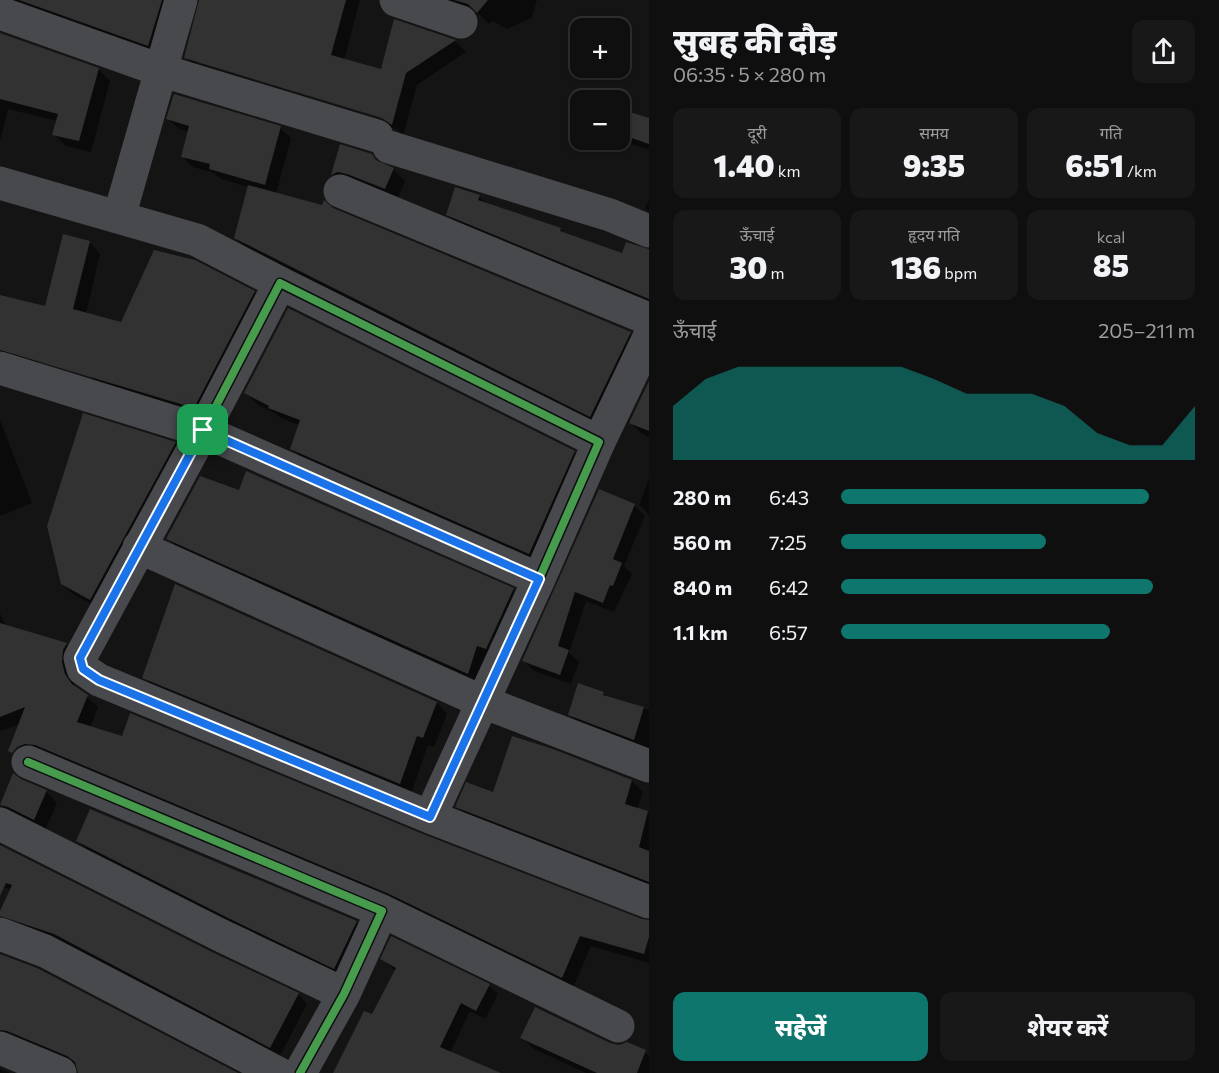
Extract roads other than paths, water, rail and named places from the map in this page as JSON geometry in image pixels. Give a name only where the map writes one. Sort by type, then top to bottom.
[{"type":"street","points":[[119,217],[181,0]]},
{"type":"street","points":[[396,0],[461,22]]},
{"type":"street","points":[[0,13],[160,70],[610,215],[649,231]]},
{"type":"street","points":[[0,183],[196,240],[599,442]]},
{"type":"street","points":[[340,191],[649,319]]},
{"type":"street","points":[[280,283],[80,658],[83,669],[110,684],[430,817],[649,902]]},
{"type":"street","points":[[430,817],[599,442],[649,338]]},
{"type":"street","points":[[0,368],[203,430],[539,579]]},
{"type":"street","points":[[139,547],[483,702],[649,766]]},
{"type":"street","points":[[28,762],[382,910],[618,1026]]},
{"type":"street","points":[[0,824],[220,935],[344,994]]},
{"type":"street","points":[[300,1073],[344,994],[382,910]]},
{"type":"street","points":[[0,934],[45,951],[278,1073]]},
{"type":"street","points":[[0,1048],[60,1073]]}]
